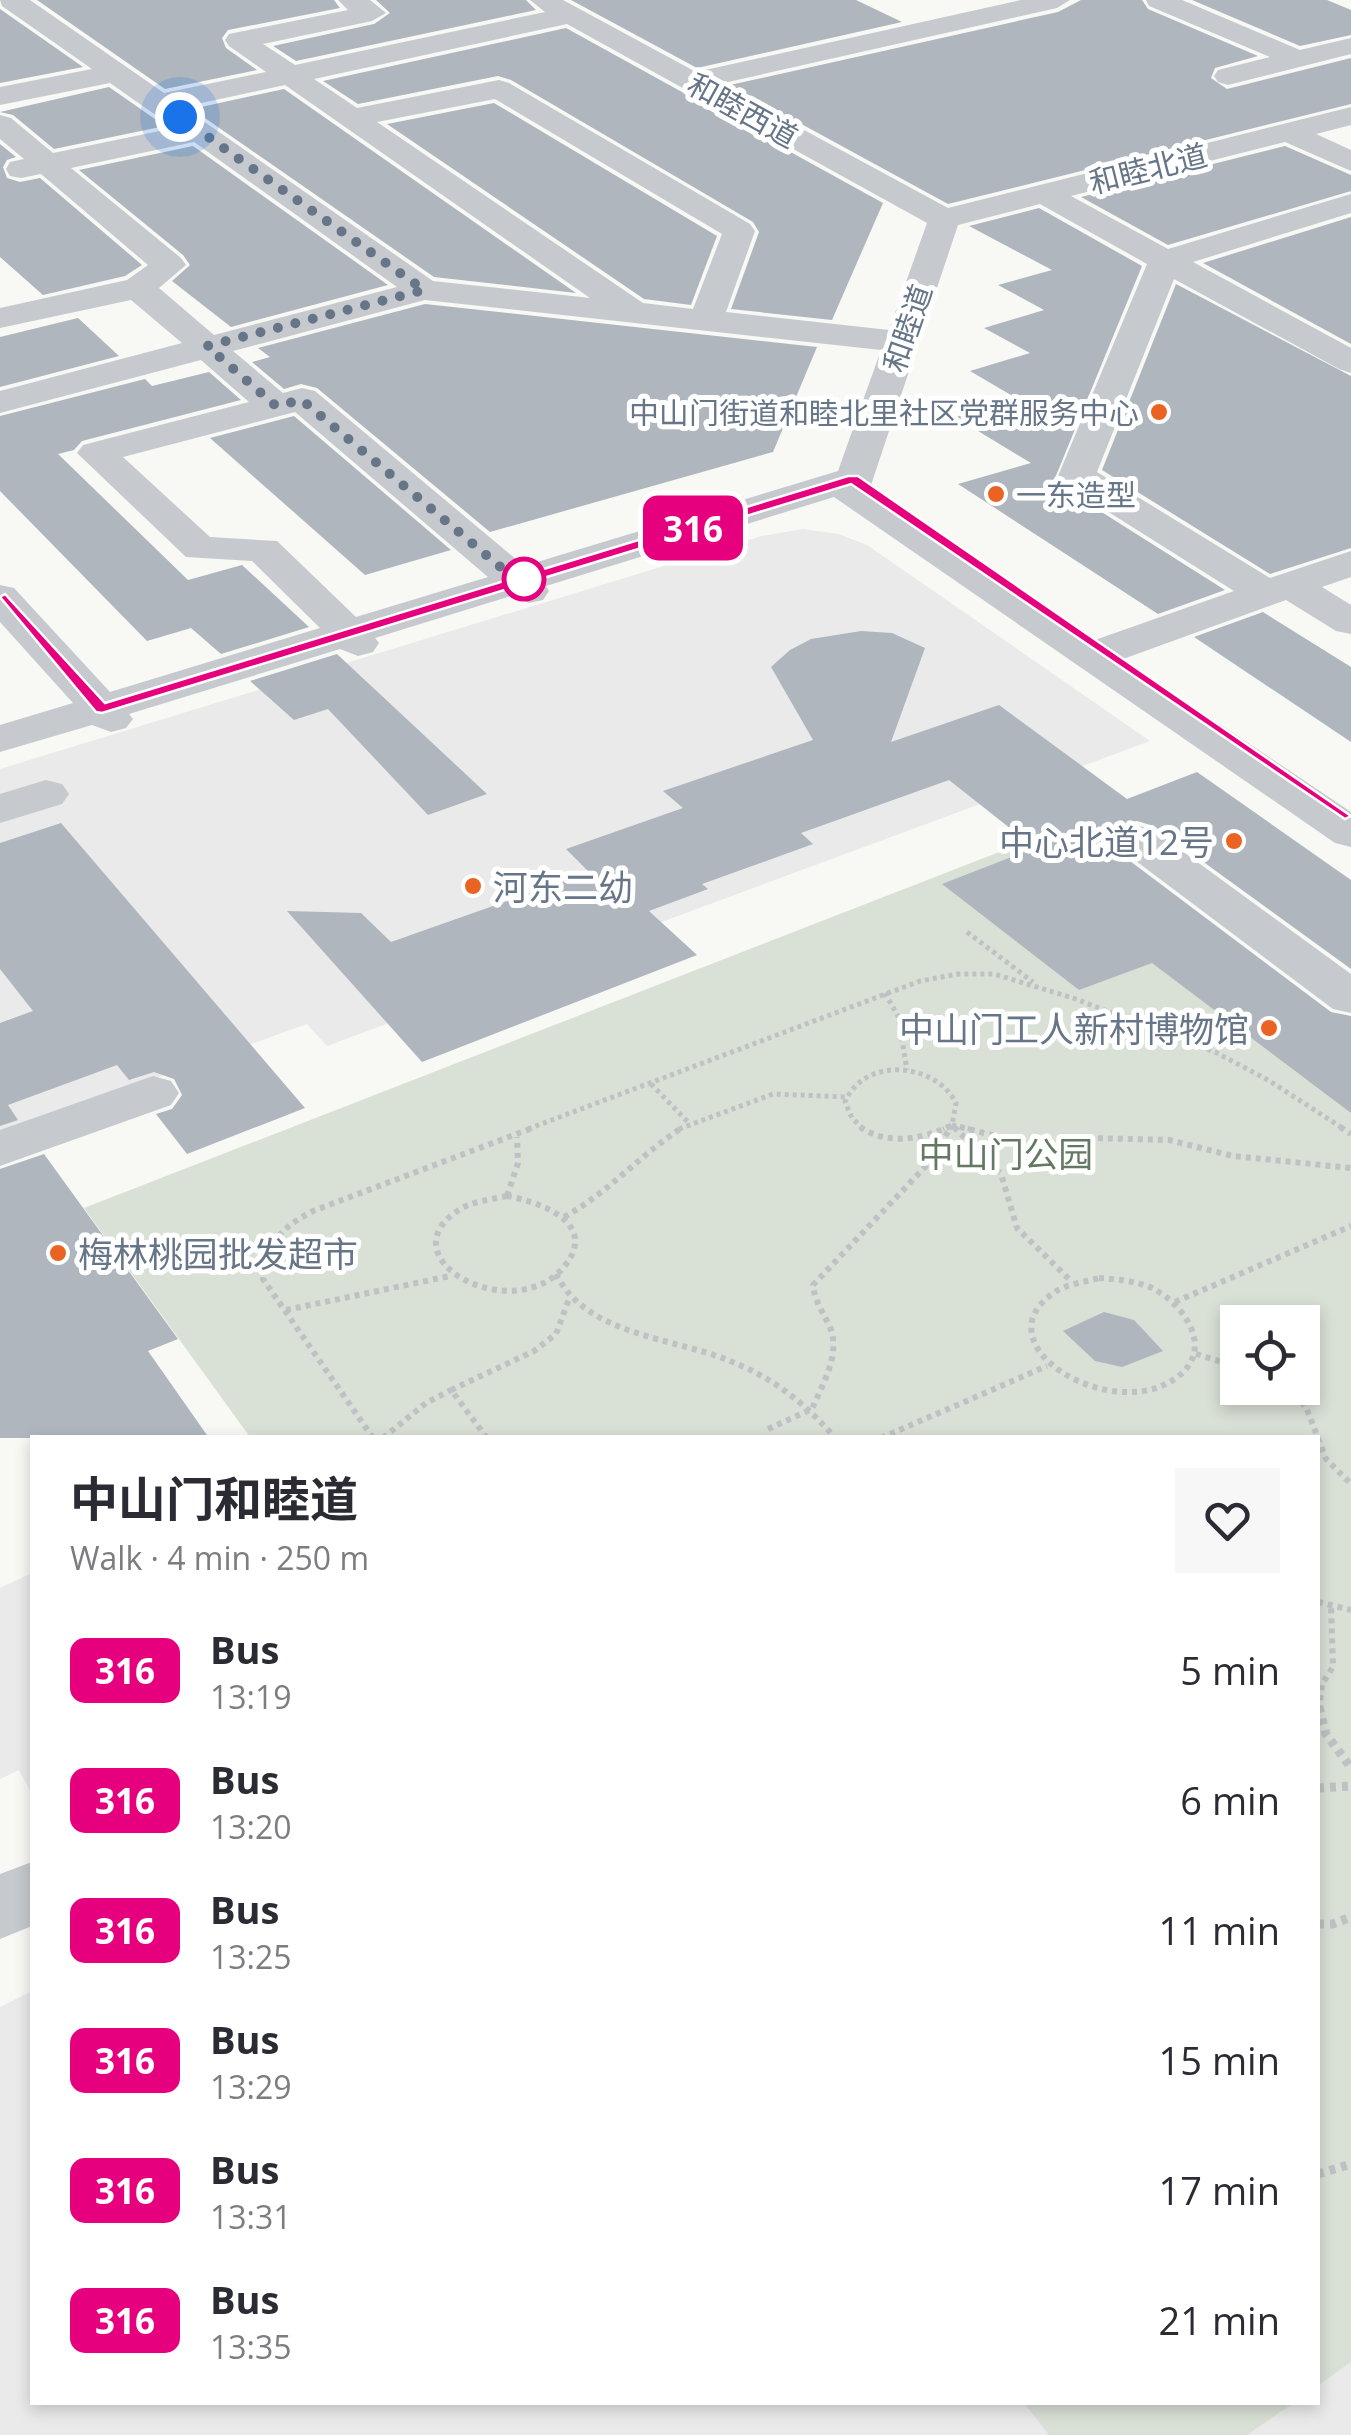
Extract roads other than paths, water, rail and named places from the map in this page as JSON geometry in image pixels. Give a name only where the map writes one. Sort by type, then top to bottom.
[{"type":"street","points":[[12,0],[424,290]]},
{"type":"street","points":[[351,0],[372,13],[239,40],[632,311]]},
{"type":"street","name":"和睦西道","points":[[543,0],[944,220]]},
{"type":"street","points":[[691,82],[1057,0]]},
{"type":"street","points":[[1159,0],[1324,52]]},
{"type":"street","points":[[1196,0],[1324,52]]},
{"type":"street","points":[[160,103],[570,15]]},
{"type":"street","points":[[1228,76],[1324,52]]},
{"type":"street","points":[[0,96],[115,73]]},
{"type":"street","points":[[353,118],[498,89],[739,231],[706,319]]},
{"type":"street","name":"和睦北道","points":[[944,220],[1351,116]]},
{"type":"street","points":[[0,124],[169,265],[138,288],[0,318]]},
{"type":"street","points":[[0,174],[199,132]]},
{"type":"street","points":[[1288,132],[1351,162]]},
{"type":"street","points":[[1044,194],[1351,362]]},
{"type":"street","points":[[1164,260],[1351,203]]},
{"type":"street","name":"和睦道","points":[[852,486],[944,220]]},
{"type":"street","points":[[1164,260],[1077,476],[1275,588],[1351,622]]},
{"type":"street","points":[[138,288],[276,406]]},
{"type":"street","points":[[0,402],[424,290],[904,342]]},
{"type":"street","points":[[352,638],[263,549],[200,549],[96,453],[302,400],[523,586]]},
{"type":"street","points":[[0,753],[96,717],[852,486],[1351,816]]},
{"type":"street","points":[[1100,652],[1351,563]]},
{"type":"street","points":[[0,597],[96,717]]},
{"type":"street","points":[[0,623],[96,717]]},
{"type":"street","points":[[1100,652],[1351,833]]},
{"type":"street","points":[[0,738],[96,717]]},
{"type":"street","points":[[0,809],[46,794]]},
{"type":"street","points":[[1136,839],[1351,998]]},
{"type":"street","points":[[0,1148],[153,1094]]},
{"type":"street","points":[[0,1908],[30,1893]]},
{"type":"place","name":"中山门街道和睦北里社区党群服务中心","points":[[1159,412]]},
{"type":"place","name":"一东造型","points":[[996,494]]},
{"type":"place","name":"中心北道12号","points":[[1234,841]]},
{"type":"place","name":"河东二幼","points":[[473,886]]},
{"type":"place","name":"中山门工人新村博物馆","points":[[1269,1028]]},
{"type":"place","name":"梅林桃园批发超市","points":[[58,1253]]},
{"type":"park label","name":"中山门公园","points":[[1006,1153]]}]
